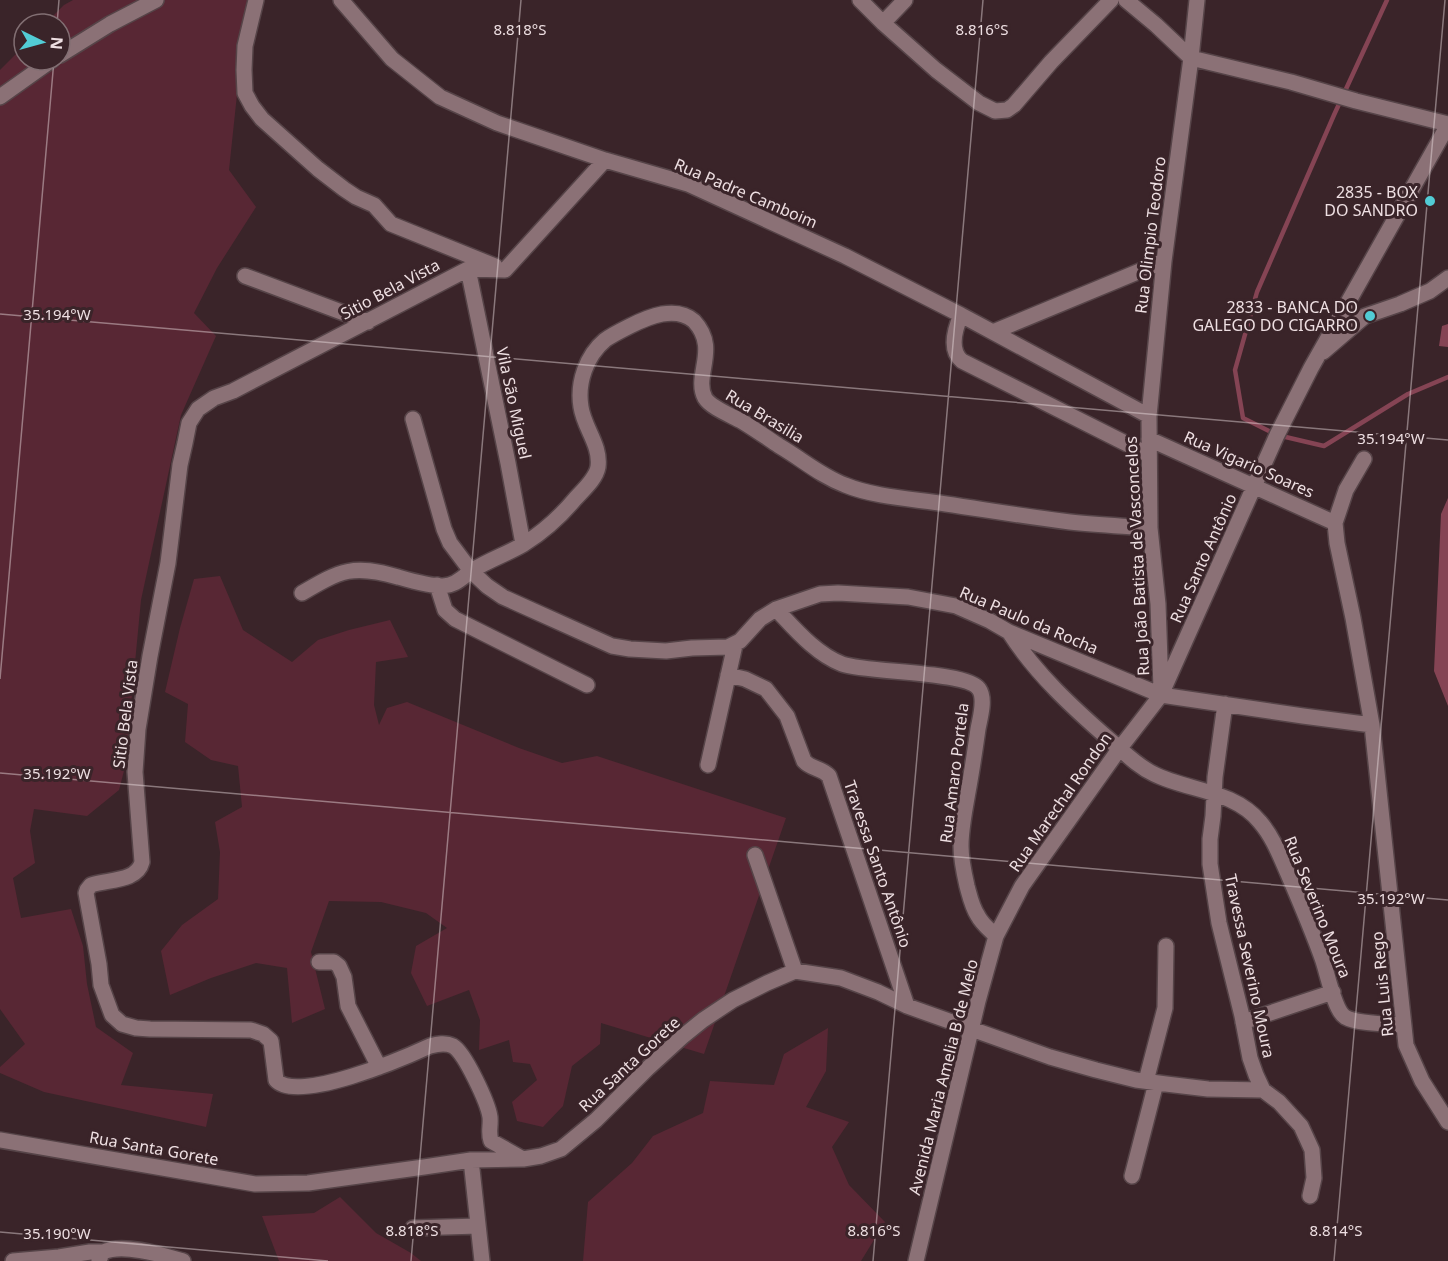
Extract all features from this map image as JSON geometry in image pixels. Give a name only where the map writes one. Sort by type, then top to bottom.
[{"type":"street","points":[[72,48],[156,0]]},
{"type":"street","points":[[256,0],[245,46],[245,93],[252,106],[262,119],[318,169],[356,197],[374,205],[391,224],[505,270],[605,160]]},
{"type":"street","name":"Rua Padre Camboim","points":[[341,0],[392,59],[440,97],[497,123],[605,160],[688,184],[845,256],[961,315],[1149,416]]},
{"type":"street","points":[[860,0],[936,70],[994,111],[1007,110],[1014,105],[1051,62],[1111,0]]},
{"type":"street","points":[[884,23],[905,0]]},
{"type":"street","points":[[1126,0],[1191,58],[1291,82],[1448,125]]},
{"type":"street","name":"Rua Olimpio Teodoro","points":[[1149,416],[1164,261],[1197,0]]},
{"type":"street","points":[[0,97],[35,72]]},
{"type":"street","name":"Rua Santo Antônio","points":[[1161,695],[1277,435],[1314,363],[1448,125]]},
{"type":"street","points":[[993,332],[1164,261]]},
{"type":"street","name":"Sitio Bela Vista","points":[[505,270],[468,269],[233,391],[214,398],[198,409],[192,417],[180,465],[168,563],[138,729],[135,772],[142,862],[140,869],[133,875],[91,885],[86,893],[101,986],[112,1015],[122,1024],[150,1029],[251,1030],[263,1034],[271,1041],[276,1080],[279,1084],[287,1086],[344,1079],[438,1044],[450,1044],[467,1062],[487,1106],[490,1116],[491,1141],[523,1159]]},
{"type":"street","name":"Vila São Miguel","points":[[468,269],[523,544]]},
{"type":"street","points":[[245,276],[368,322]]},
{"type":"street","points":[[1314,363],[1365,316],[1430,291],[1448,278]]},
{"type":"street","name":"Rua Brasilia","points":[[523,544],[555,521],[597,472],[599,463],[596,446],[581,407],[580,390],[582,376],[592,355],[605,341],[639,321],[663,314],[681,313],[692,320],[701,331],[706,344],[704,394],[710,404],[744,423],[827,478],[848,487],[872,493],[916,500],[1072,522],[1150,528]]},
{"type":"street","name":"Rua Vigario Soares","points":[[961,315],[954,337],[954,348],[957,357],[962,361],[1149,447],[1254,486],[1335,523]]},
{"type":"street","name":"Rua João Batista de Vasconcelos","points":[[1149,416],[1150,528],[1158,604],[1161,695]]},
{"type":"street","points":[[413,419],[450,543],[471,571],[487,586],[503,597],[612,645],[644,651],[735,645],[708,765]]},
{"type":"street","points":[[1335,523],[1346,490],[1364,459]]},
{"type":"street","name":"Rua Luis Rego","points":[[1335,523],[1336,543],[1353,618],[1372,725],[1406,1045],[1422,1081],[1448,1122]]},
{"type":"street","points":[[302,593],[334,575],[349,571],[368,570],[437,585],[451,585],[457,583],[471,571],[523,544]]},
{"type":"street","points":[[437,585],[445,610],[454,619],[587,685]]},
{"type":"street","name":"Rua Paulo da Rocha","points":[[735,645],[760,618],[776,609],[820,594],[908,597],[956,606],[1009,632],[1161,695],[1372,725]]},
{"type":"street","name":"Rua Amaro Portela","points":[[776,609],[796,630],[834,661],[861,669],[918,673],[957,680],[970,683],[980,690],[982,701],[980,719],[964,813],[961,846],[963,866],[974,910],[996,936]]},
{"type":"street","name":"Rua Severino Moura","points":[[1009,632],[1022,652],[1054,688],[1137,764],[1156,775],[1235,802],[1258,819],[1267,830],[1300,901],[1338,1007],[1345,1017],[1372,1023],[1404,1025]]},
{"type":"street","name":"Travessa Santo Antônio","points":[[728,675],[766,688],[787,716],[804,761],[829,776],[907,1006]]},
{"type":"street","name":"Rua Marechal Rondon","points":[[996,936],[1022,886],[1120,748],[1161,695]]},
{"type":"street","name":"Travessa Severino Moura","points":[[1225,704],[1216,762],[1209,839],[1210,864],[1219,922],[1256,1076],[1263,1090],[1279,1102],[1301,1126],[1312,1150],[1314,1178],[1310,1196]]},
{"type":"street","points":[[755,855],[795,971],[841,978],[907,1006],[1050,1057],[1096,1070],[1151,1082],[1208,1089],[1263,1090]]},
{"type":"street","name":"Avenida Maria Amelia B de Melo","points":[[916,1261],[996,936]]},
{"type":"street","points":[[1132,1176],[1165,1008],[1166,946]]},
{"type":"street","points":[[319,962],[334,962],[341,969],[348,1006],[379,1067]]},
{"type":"street","name":"Rua Santa Gorete","points":[[0,1140],[255,1184],[308,1183],[471,1160],[523,1159],[541,1156],[561,1149],[596,1120],[682,1036],[703,1020],[733,1000],[795,971]]},
{"type":"street","points":[[1243,1022],[1333,992]]},
{"type":"street","points":[[471,1160],[482,1261]]},
{"type":"street","points":[[413,1228],[478,1226]]},
{"type":"street","points":[[12,1261],[90,1252],[101,1256],[114,1249],[127,1249],[183,1261]]},
{"type":"shaded area","points":[[73,0],[247,0],[229,170],[256,207],[217,268],[194,313],[216,336],[181,415],[141,600],[125,767],[119,790],[87,816],[34,809],[30,831],[35,863],[13,878],[21,918],[71,909],[83,946],[87,984],[96,1027],[133,1053],[121,1085],[213,1094],[206,1127],[44,1092],[0,1073],[0,1067],[25,1044],[0,1009],[0,70],[12,58],[12,72],[72,72],[72,12],[57,12]]},
{"type":"shaded area","points":[[1448,324],[1448,347],[1439,346],[1442,326]]},
{"type":"shaded area","points":[[1448,498],[1448,706],[1434,671],[1441,514]]},
{"type":"shaded area","points":[[220,576],[243,630],[292,662],[318,640],[390,620],[408,657],[376,662],[374,705],[379,725],[387,708],[407,702],[562,763],[597,756],[786,818],[704,1054],[601,1023],[600,1044],[572,1066],[563,1106],[543,1127],[517,1121],[512,1102],[537,1080],[530,1064],[513,1062],[509,1040],[479,1050],[480,1020],[469,990],[427,1006],[411,973],[416,946],[447,928],[426,913],[381,902],[329,901],[311,952],[325,1009],[292,1023],[287,968],[256,963],[170,995],[161,951],[182,925],[218,899],[220,852],[215,822],[242,807],[238,766],[211,760],[185,742],[188,704],[165,692],[194,579]]},
{"type":"shaded area","points":[[828,1028],[826,1071],[806,1107],[849,1122],[832,1147],[849,1185],[885,1222],[861,1261],[583,1261],[588,1202],[632,1163],[653,1136],[703,1113],[710,1081],[774,1085],[784,1054]]},
{"type":"shaded area","points":[[340,1197],[376,1233],[421,1261],[279,1261],[262,1216],[314,1213]]},
{"type":"waterway","points":[[1387,0],[1257,292],[1235,370],[1243,418],[1277,435],[1324,446],[1408,394],[1448,377]]},
{"type":"place","name":"2835 - BOX DO SANDRO","points":[[1430,201]]},
{"type":"place","name":"2833 - BANCA DO GALEGO DO CIGARRO","points":[[1370,316]]}]
